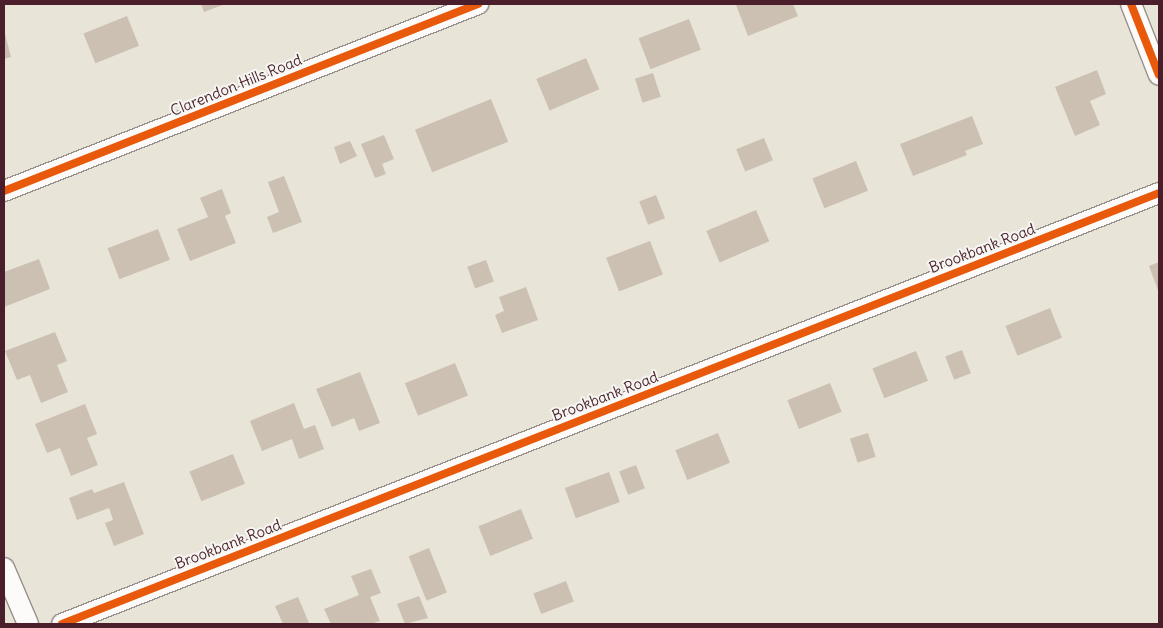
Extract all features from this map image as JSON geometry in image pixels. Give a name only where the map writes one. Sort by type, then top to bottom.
[{"type":"street","name":"Clarendon Hills Road","points":[[4,191],[478,4]]},
{"type":"street","points":[[1131,4],[1159,75]]},
{"type":"street","name":"Brookbank Road","points":[[62,624],[1159,193]]},
{"type":"street","points":[[4,568],[28,624]]},
{"type":"building","points":[[201,4],[225,4],[204,12]]},
{"type":"building","points":[[793,4],[798,16],[748,36],[736,5]]},
{"type":"building","points":[[127,16],[139,46],[95,63],[83,34]]},
{"type":"building","points":[[689,19],[701,50],[650,69],[639,38]]},
{"type":"building","points":[[4,30],[11,57],[4,59]]},
{"type":"building","points":[[586,58],[599,89],[550,110],[536,79]]},
{"type":"building","points":[[1097,70],[1106,94],[1090,101],[1100,125],[1075,136],[1055,87]]},
{"type":"building","points":[[653,73],[661,97],[643,103],[635,79]]},
{"type":"building","points":[[491,99],[508,142],[432,172],[415,130]]},
{"type":"building","points":[[972,116],[983,144],[965,151],[967,155],[913,176],[900,144]]},
{"type":"building","points":[[384,135],[394,159],[382,164],[386,174],[375,178],[361,144]]},
{"type":"building","points":[[764,138],[773,160],[745,171],[736,149]]},
{"type":"building","points":[[350,141],[357,156],[340,164],[334,147]]},
{"type":"building","points":[[856,161],[868,191],[824,208],[812,179]]},
{"type":"building","points":[[284,176],[302,222],[273,233],[267,217],[279,212],[268,182]]},
{"type":"building","points":[[222,189],[231,213],[225,216],[236,243],[190,261],[177,229],[208,217],[200,198]]},
{"type":"building","points":[[656,195],[665,218],[648,225],[639,201]]},
{"type":"building","points":[[756,210],[769,241],[720,262],[706,231]]},
{"type":"building","points":[[158,229],[170,260],[119,279],[108,248]]},
{"type":"building","points":[[650,241],[663,275],[619,291],[606,258]]},
{"type":"building","points":[[39,259],[50,289],[4,307],[4,272]]},
{"type":"building","points":[[486,260],[494,282],[475,288],[467,267]]},
{"type":"building","points":[[1159,262],[1159,293],[1149,266]]},
{"type":"building","points":[[526,287],[538,320],[502,333],[495,315],[504,311],[499,297]]},
{"type":"building","points":[[1050,308],[1062,338],[1017,356],[1005,326]]},
{"type":"building","points":[[55,332],[67,361],[57,365],[68,392],[41,403],[30,375],[17,380],[5,351]]},
{"type":"building","points":[[962,350],[971,373],[954,380],[945,356]]},
{"type":"building","points":[[916,351],[928,381],[884,398],[872,369]]},
{"type":"building","points":[[455,363],[468,395],[418,416],[405,383]]},
{"type":"building","points":[[360,372],[380,423],[359,431],[354,418],[332,427],[316,389]]},
{"type":"building","points":[[830,383],[842,412],[799,429],[787,400]]},
{"type":"building","points":[[294,403],[304,429],[315,425],[324,449],[299,459],[292,439],[262,451],[250,421]]},
{"type":"building","points":[[85,404],[97,434],[87,438],[98,465],[71,476],[60,448],[47,453],[35,424]]},
{"type":"building","points":[[718,433],[730,463],[687,480],[675,450]]},
{"type":"building","points":[[868,433],[876,457],[858,463],[850,439]]},
{"type":"building","points":[[233,454],[245,484],[201,501],[189,472]]},
{"type":"building","points":[[636,465],[645,488],[628,495],[619,471]]},
{"type":"building","points":[[609,472],[620,502],[576,518],[565,488]]},
{"type":"building","points":[[124,482],[144,534],[114,546],[105,523],[113,520],[109,508],[77,520],[69,498],[92,489],[94,493]]},
{"type":"building","points":[[521,509],[533,539],[490,556],[478,526]]},
{"type":"building","points":[[429,548],[447,593],[427,601],[409,556]]},
{"type":"building","points":[[371,569],[381,593],[370,597],[380,621],[371,624],[331,624],[324,609],[359,595],[351,576]]},
{"type":"building","points":[[566,581],[574,602],[541,614],[533,594]]},
{"type":"building","points":[[419,596],[428,618],[405,624],[397,604]]},
{"type":"building","points":[[298,597],[309,623],[283,624],[275,606]]},
{"type":"cycle path","points":[[4,191],[478,4]]},
{"type":"cycle path","points":[[1131,4],[1159,75]]},
{"type":"cycle path","points":[[62,624],[1159,193]]}]
